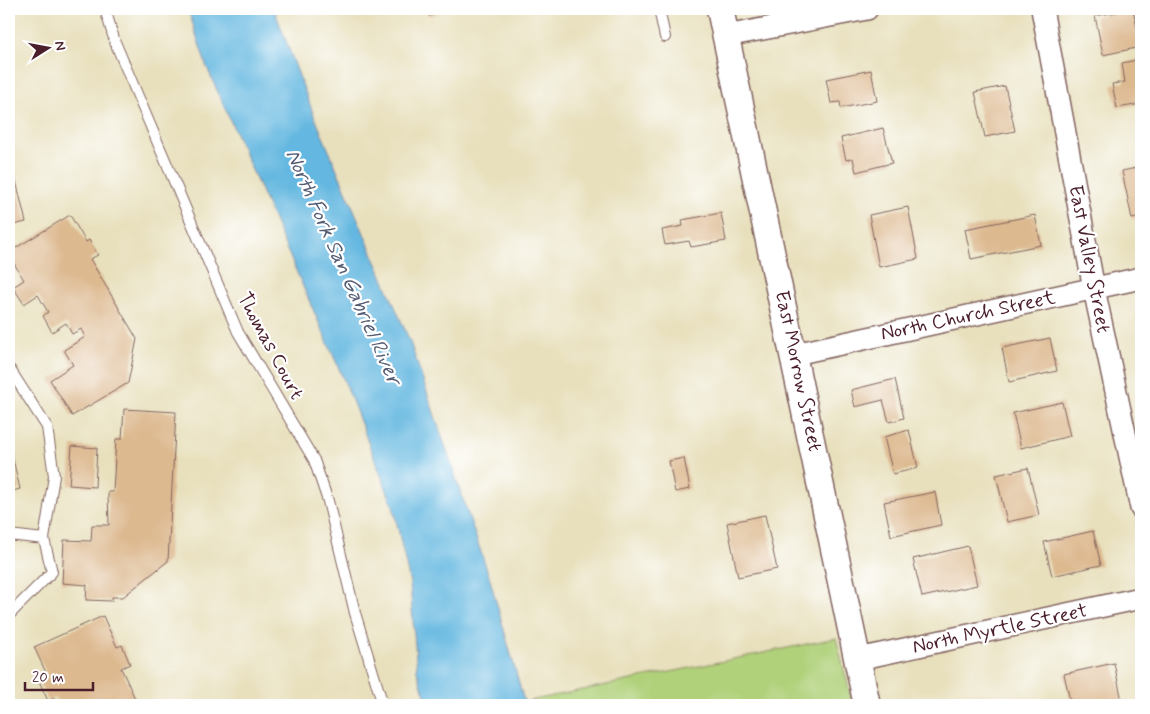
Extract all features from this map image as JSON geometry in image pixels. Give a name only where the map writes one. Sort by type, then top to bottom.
[{"type":"street","name":"East Morrow Street","points":[[720,9],[795,354],[868,705]]},
{"type":"street","points":[[726,36],[867,9]]},
{"type":"street","name":"East Valley Street","points":[[1042,9],[1094,289],[1141,508]]},
{"type":"street","name":"North Church Street","points":[[795,354],[1141,278]]},
{"type":"street","name":"North Myrtle Street","points":[[858,659],[1141,598]]},
{"type":"lane","name":"Thomas Court","points":[[105,9],[119,51],[238,332],[314,460],[328,502],[355,614],[383,705]]},
{"type":"lane","points":[[659,9],[666,37]]},
{"type":"lane","points":[[9,368],[47,427],[54,476],[44,539],[52,572],[9,615]]},
{"type":"lane","points":[[9,534],[44,539]]},
{"type":"green space","points":[[836,638],[853,705],[525,705],[524,702]]},
{"type":"water","name":"North Fork San Gabriel River","points":[[188,9],[274,9],[313,113],[410,342],[489,576],[525,705],[428,705],[417,671],[410,583],[393,506],[344,380],[206,65]]},
{"type":"building","points":[[426,9],[447,9],[429,16]]},
{"type":"building","points":[[1133,9],[1141,47],[1103,55],[1095,16]]},
{"type":"building","points":[[1141,59],[1141,104],[1117,108],[1112,84],[1125,82],[1122,63]]},
{"type":"building","points":[[871,70],[877,101],[841,108],[840,102],[831,103],[826,79]]},
{"type":"building","points":[[1005,86],[1015,131],[985,137],[975,92]]},
{"type":"building","points":[[883,128],[892,163],[856,172],[853,158],[846,160],[841,138]]},
{"type":"building","points":[[9,152],[26,222],[9,226]]},
{"type":"building","points":[[1141,167],[1141,217],[1132,219],[1122,171]]},
{"type":"building","points":[[908,207],[918,259],[879,267],[869,215]]},
{"type":"building","points":[[721,213],[726,241],[691,247],[689,241],[665,245],[662,230],[683,226],[682,220]]},
{"type":"building","points":[[70,215],[86,242],[89,240],[98,255],[90,259],[137,339],[128,383],[72,416],[50,380],[73,365],[64,350],[85,337],[81,329],[72,334],[66,323],[52,332],[43,316],[48,312],[38,295],[24,304],[13,287],[24,280],[9,255],[9,252]]},
{"type":"building","points":[[1035,215],[1041,245],[971,259],[965,229]]},
{"type":"building","points":[[1050,338],[1057,371],[1009,382],[1002,348]]},
{"type":"building","points":[[895,379],[904,418],[889,422],[883,400],[855,407],[851,390]]},
{"type":"building","points":[[1062,402],[1070,436],[1021,448],[1013,413]]},
{"type":"building","points":[[124,409],[176,412],[168,561],[123,597],[112,597],[112,601],[86,600],[87,585],[62,583],[64,540],[91,541],[92,525],[109,525],[108,492],[113,492],[116,439],[122,439]]},
{"type":"building","points":[[909,430],[918,468],[893,474],[884,437]]},
{"type":"building","points":[[9,442],[20,489],[9,492]]},
{"type":"building","points":[[72,446],[97,448],[95,487],[69,485]]},
{"type":"building","points":[[684,458],[690,489],[675,492],[669,461]]},
{"type":"building","points":[[1028,468],[1039,515],[1007,522],[996,475]]},
{"type":"building","points":[[935,492],[941,525],[891,536],[884,502]]},
{"type":"building","points":[[765,515],[777,569],[738,577],[727,523]]},
{"type":"building","points":[[1093,531],[1101,565],[1052,576],[1044,542]]},
{"type":"building","points":[[968,546],[977,585],[922,597],[913,559]]},
{"type":"building","points":[[103,616],[117,647],[122,645],[130,664],[121,668],[138,705],[59,705],[55,698],[48,701],[39,681],[48,677],[34,647]]},
{"type":"building","points":[[1114,663],[1122,701],[1101,705],[1071,705],[1064,674]]}]
